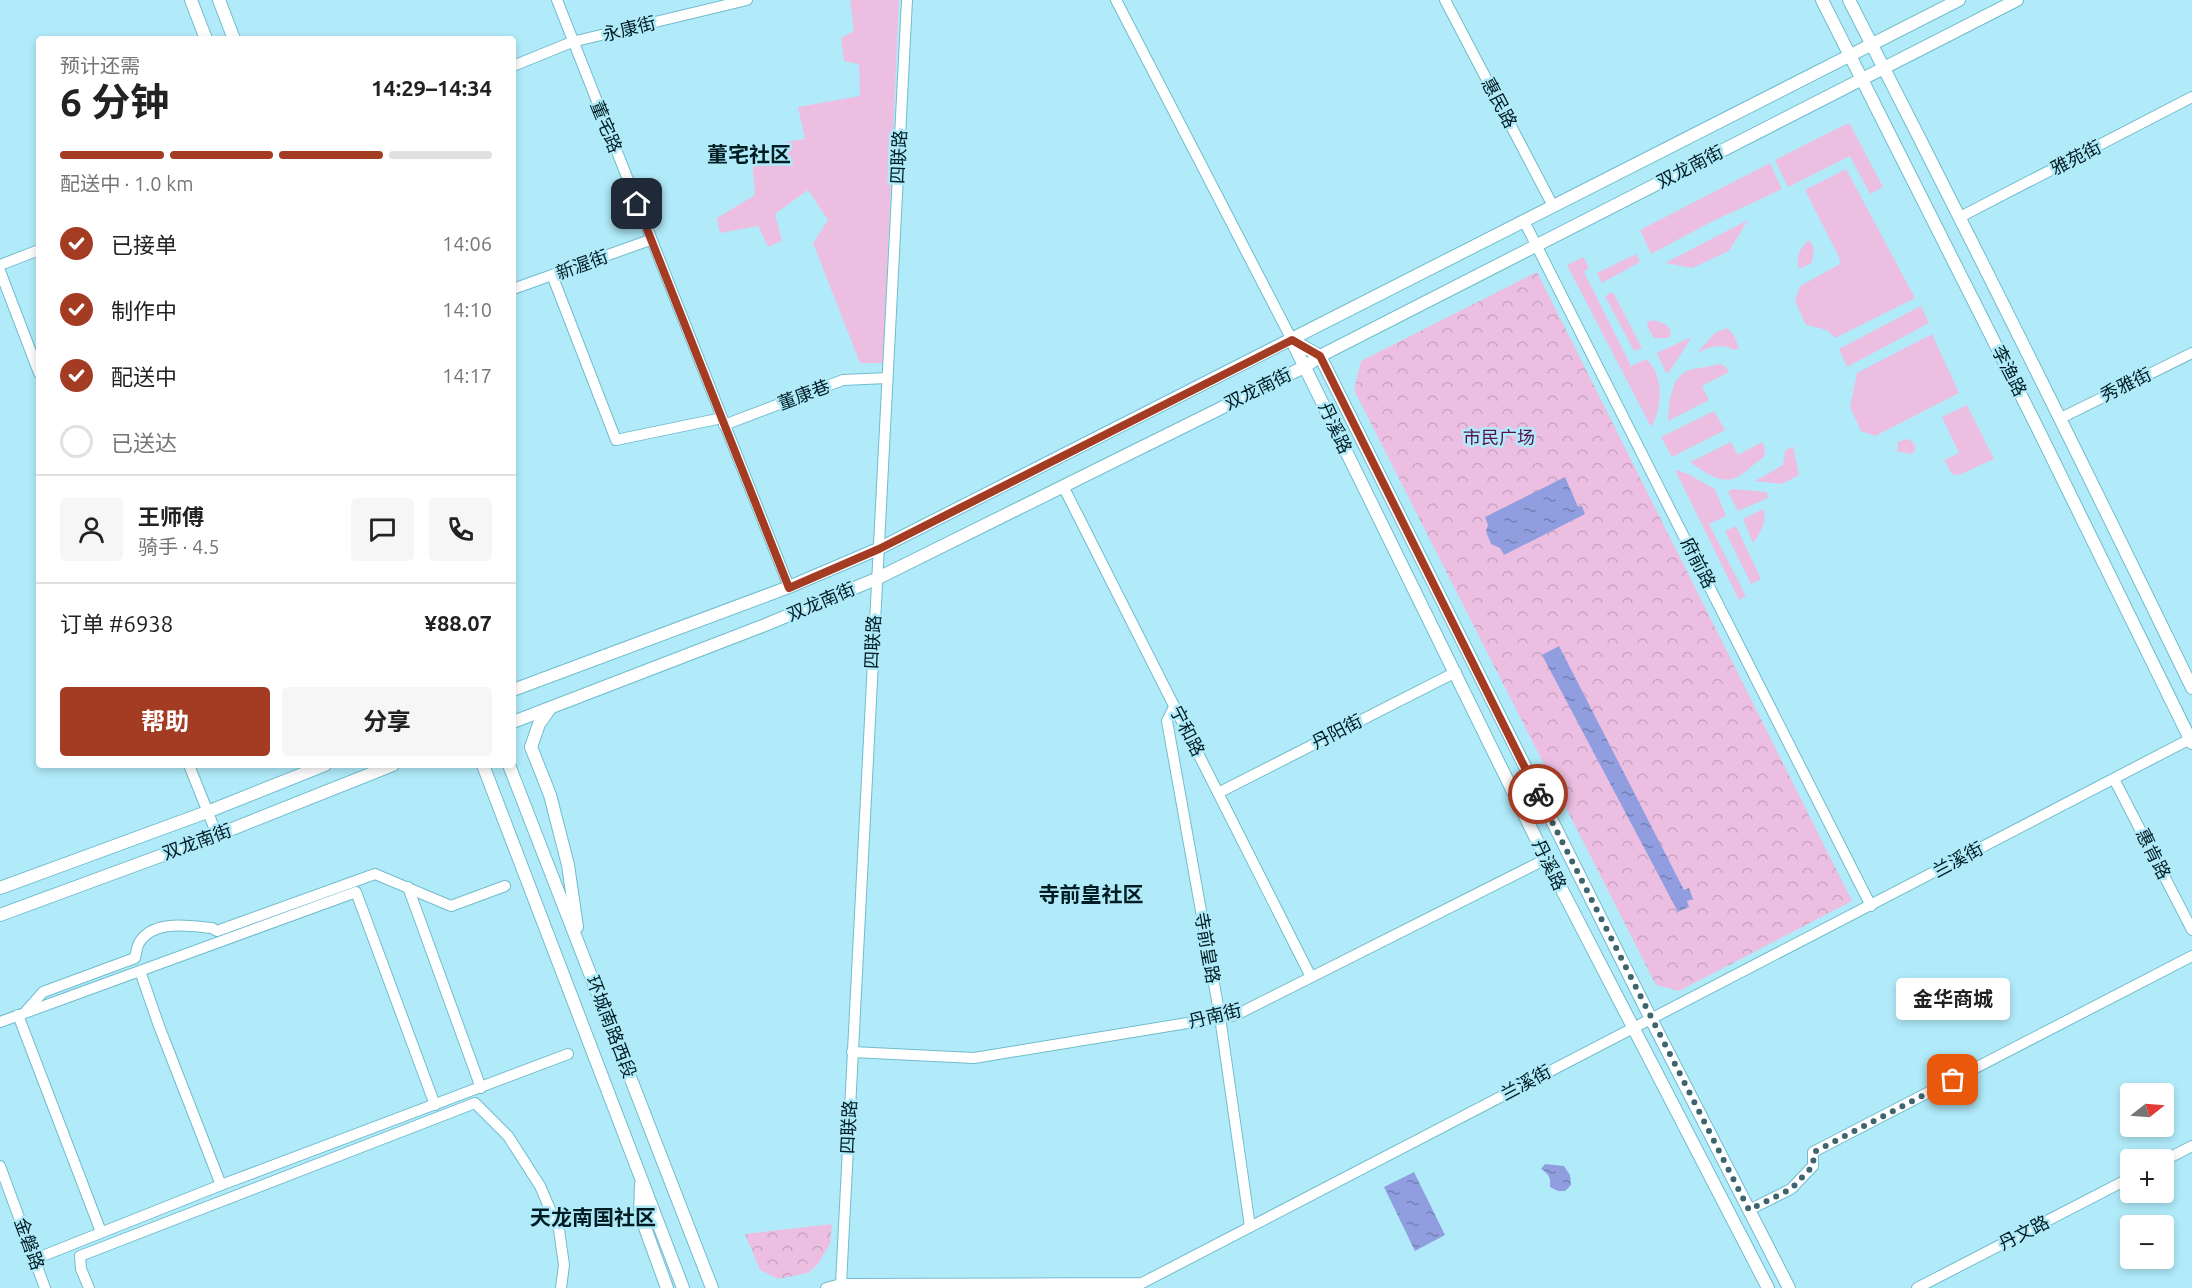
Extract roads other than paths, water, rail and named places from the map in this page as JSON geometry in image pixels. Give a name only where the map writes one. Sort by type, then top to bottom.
[{"type":"main road","points":[[191,0],[205,36]]},
{"type":"main road","points":[[219,0],[233,36]]},
{"type":"main road","name":"李渔路","points":[[1822,0],[2191,740]]},
{"type":"main road","name":"李渔路","points":[[1849,0],[2061,418],[2192,688]]},
{"type":"main road","name":"双龙南街","points":[[516,689],[789,588],[879,549],[1959,0]]},
{"type":"main road","name":"双龙南街","points":[[516,721],[765,625],[876,579],[1305,366],[1320,356],[1861,79],[1886,69],[2017,0]]},
{"type":"main road","points":[[1292,340],[1320,356]]},
{"type":"main road","name":"丹溪路","points":[[1292,340],[1546,859],[1768,1288]]},
{"type":"main road","name":"丹溪路","points":[[1320,356],[1651,1019],[1790,1288]]},
{"type":"main road","points":[[550,709],[539,723],[531,747],[550,795],[568,865],[580,949]]},
{"type":"main road","name":"双龙南街","points":[[0,888],[207,812],[317,768]]},
{"type":"main road","name":"双龙南街","points":[[0,915],[217,835],[385,768]]},
{"type":"main road","name":"环城南路西段","points":[[484,768],[683,1288]]},
{"type":"main road","name":"环城南路西段","points":[[510,768],[712,1288]]},
{"type":"main road","points":[[641,1177],[640,1214],[667,1288]]},
{"type":"street","name":"董宅路","points":[[557,0],[789,588]]},
{"type":"street","name":"永康街","points":[[516,65],[572,42],[747,0]]},
{"type":"street","name":"四联路","points":[[841,1284],[907,0]]},
{"type":"street","name":"丹溪路","points":[[1116,0],[1292,340]]},
{"type":"street","name":"惠民路","points":[[1450,1],[1553,206]]},
{"type":"street","name":"雅苑街","points":[[1960,217],[2192,98]]},
{"type":"street","name":"府前路","points":[[1524,221],[1870,906]]},
{"type":"street","name":"新渥街","points":[[516,289],[650,240]]},
{"type":"street","points":[[0,265],[36,251]]},
{"type":"street","points":[[0,271],[36,365]]},
{"type":"street","name":"董康巷","points":[[552,275],[616,440],[723,422],[843,380],[887,378]]},
{"type":"street","name":"秀雅街","points":[[2061,418],[2192,352]]},
{"type":"street","name":"宁和路","points":[[1062,486],[1311,977]]},
{"type":"street","name":"丹阳街","points":[[1218,793],[1456,672]]},
{"type":"street","name":"寺前皇路","points":[[1174,707],[1167,721],[1220,1017],[1250,1227]]},
{"type":"street","name":"兰溪街","points":[[826,1288],[841,1284],[1144,1285],[1250,1227],[1632,1028],[2191,740]]},
{"type":"street","points":[[190,768],[217,835]]},
{"type":"street","name":"惠肯路","points":[[2114,779],[2192,930]]},
{"type":"street","name":"丹南街","points":[[852,1052],[974,1058],[1236,1015],[1546,859]]},
{"type":"street","points":[[21,1014],[44,992],[135,958],[139,943],[153,930],[171,926],[212,928],[217,931],[375,874],[451,906],[505,886]]},
{"type":"street","points":[[408,887],[481,1088]]},
{"type":"street","points":[[0,1022],[356,892],[435,1105]]},
{"type":"street","points":[[1749,1210],[1791,1189],[1813,1166],[1814,1152],[2192,957]]},
{"type":"street","points":[[140,971],[221,1185]]},
{"type":"street","points":[[21,1014],[101,1232]]},
{"type":"street","points":[[34,1259],[221,1185],[568,1054]]},
{"type":"street","points":[[89,1288],[81,1269],[80,1256],[475,1104],[508,1136],[540,1186],[559,1230],[564,1265],[561,1288]]},
{"type":"street","points":[[2174,1155],[2192,1146]]},
{"type":"street","name":"金磐路","points":[[0,1167],[45,1288]]},
{"type":"street","name":"丹文路","points":[[1917,1288],[2120,1183]]},
{"type":"water","points":[[1565,477],[1578,507],[1582,506],[1585,514],[1504,555],[1500,548],[1491,544],[1486,531],[1488,525],[1485,517]]},
{"type":"water","points":[[1559,646],[1684,890],[1689,888],[1693,899],[1687,901],[1689,907],[1678,912],[1542,655]]},
{"type":"water","points":[[1545,1164],[1564,1166],[1570,1175],[1571,1185],[1565,1191],[1558,1191],[1550,1187],[1549,1176],[1541,1169]]},
{"type":"water","points":[[1414,1172],[1445,1235],[1415,1251],[1384,1187]]},
{"type":"place","name":"金华商城","points":[[1953,1080]]},
{"type":"district","name":"董宅社区","points":[[749,155]]},
{"type":"district","name":"寺前皇社区","points":[[1091,895]]},
{"type":"district","name":"天龙南国社区","points":[[593,1218]]},
{"type":"park label","name":"市民广场","points":[[1499,438]]}]
